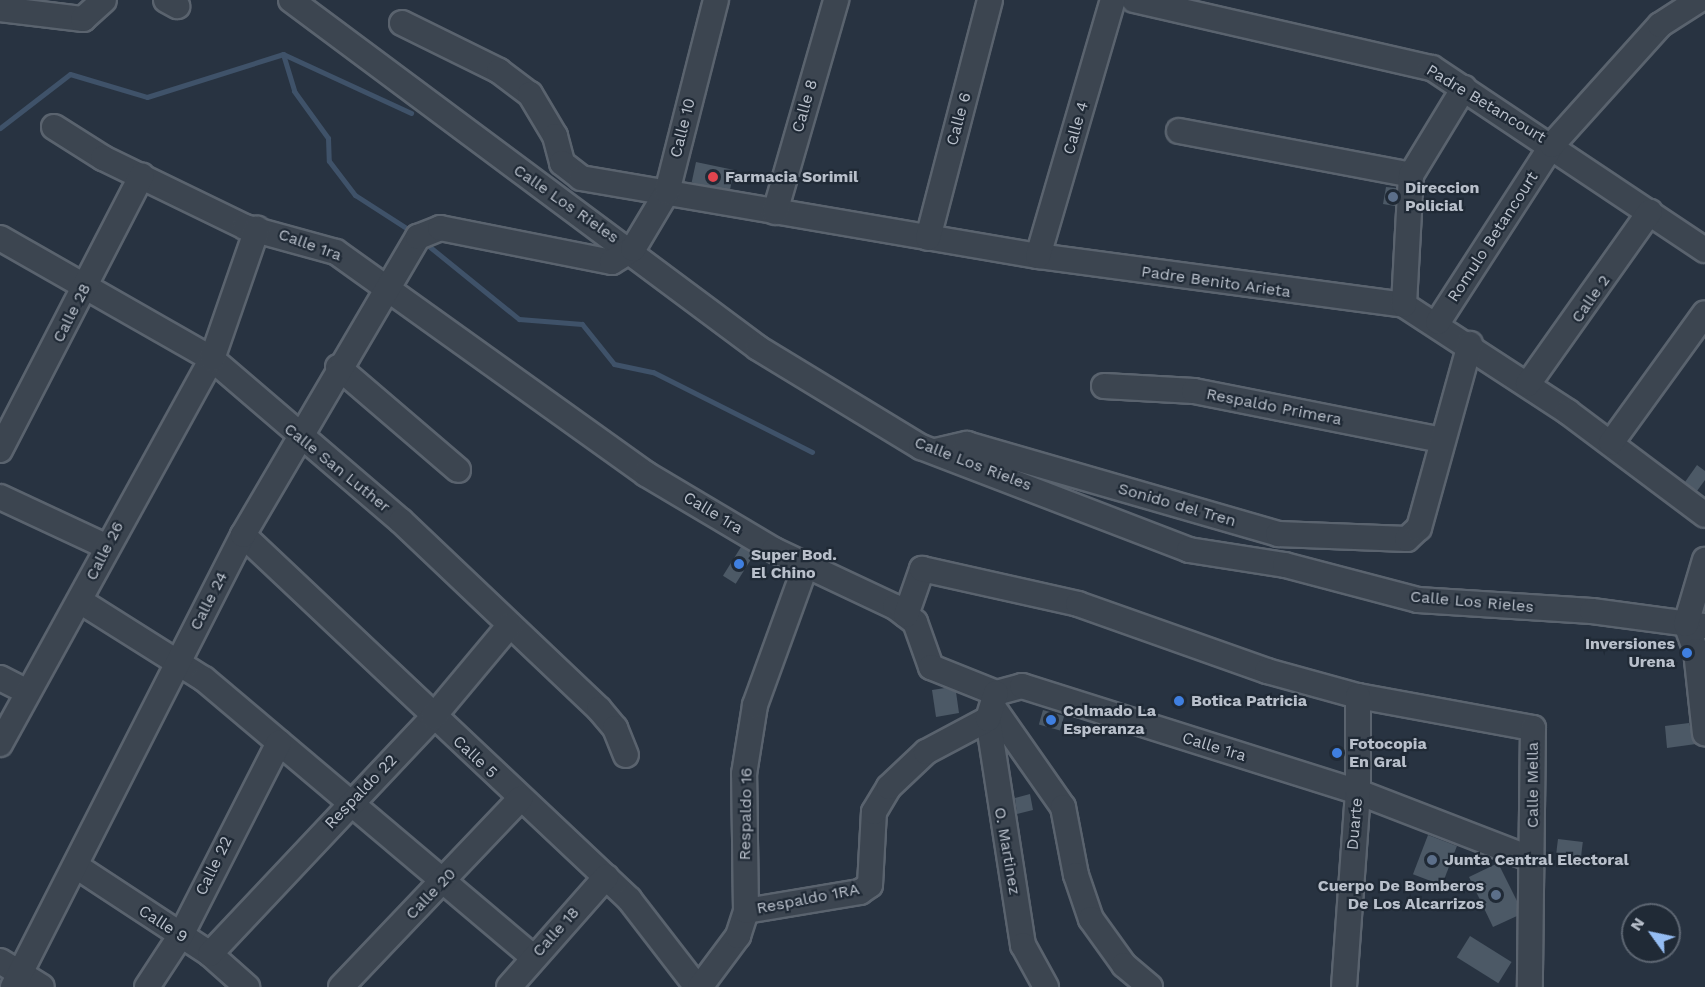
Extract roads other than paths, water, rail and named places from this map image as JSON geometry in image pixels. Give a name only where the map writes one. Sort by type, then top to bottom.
[{"type":"street","points":[[0,9],[83,20],[104,0]]},
{"type":"street","name":"Calle Los Rieles","points":[[291,0],[550,195],[633,249],[758,348],[936,451],[1189,550],[1285,565],[1419,600],[1592,611],[1696,625]]},
{"type":"street","name":"Calle 10","points":[[633,249],[667,192],[716,0]]},
{"type":"street","name":"Calle 8","points":[[775,212],[836,0]]},
{"type":"street","name":"Calle 6","points":[[928,238],[990,0]]},
{"type":"street","name":"Calle 4","points":[[1038,256],[1113,0]]},
{"type":"street","name":"Padre Betancourt","points":[[1134,0],[1376,52],[1432,68],[1552,145],[1705,250]]},
{"type":"street","name":"Romulo Betancourt","points":[[1438,322],[1552,145],[1660,25],[1699,0]]},
{"type":"street","name":"Padre Benito Arieta","points":[[402,23],[499,70],[530,94],[555,136],[562,163],[581,178],[1038,256],[1404,305],[1438,322],[1528,384],[1611,443],[1705,515]]},
{"type":"street","points":[[1404,305],[1411,175],[1464,88]]},
{"type":"street","name":"Calle 1ra","points":[[54,127],[142,176],[257,229],[336,252],[387,284],[646,474],[806,565],[906,615]]},
{"type":"street","points":[[1179,131],[1411,175]]},
{"type":"street","name":"Calle 28","points":[[0,450],[142,176]]},
{"type":"street","name":"Calle 2","points":[[1528,384],[1650,212]]},
{"type":"street","name":"Calle 26","points":[[0,744],[26,691],[80,601],[107,547],[212,359],[257,229]]},
{"type":"street","name":"Calle 24","points":[[11,974],[76,866],[243,535],[297,437],[387,284],[428,229],[612,262],[633,249]]},
{"type":"street","name":"Calle San Luther","points":[[0,238],[212,359],[297,437],[401,520],[509,626],[599,709],[615,728],[626,755]]},
{"type":"street","points":[[1611,443],[1705,313]]},
{"type":"street","points":[[1442,440],[1470,344]]},
{"type":"street","points":[[338,367],[458,470]]},
{"type":"street","name":"Respaldo Primera","points":[[1104,386],[1194,391],[1442,440]]},
{"type":"street","name":"Sonido del Tren","points":[[936,451],[967,444],[1278,534],[1407,539],[1419,528],[1442,440]]},
{"type":"street","points":[[0,497],[107,547]]},
{"type":"street","name":"Calle 5","points":[[243,535],[433,717],[629,899],[698,987]]},
{"type":"street","points":[[1705,560],[1696,625],[1696,651],[1705,734]]},
{"type":"street","name":"Respaldo 16","points":[[698,987],[738,936],[746,911],[744,774],[755,705],[806,565]]},
{"type":"street","points":[[1150,987],[1124,965],[1091,919],[1076,875],[1063,807],[993,707],[931,667],[915,622],[906,615],[922,569],[1078,604],[1267,671],[1358,696]]},
{"type":"street","points":[[80,601],[177,665],[204,679],[445,879],[533,957]]},
{"type":"street","name":"Respaldo 22","points":[[210,954],[433,717],[509,626]]},
{"type":"street","points":[[0,678],[26,691]]},
{"type":"street","name":"Calle 1ra","points":[[993,707],[1022,686],[1359,792],[1474,832],[1532,859]]},
{"type":"street","name":"Calle Mella","points":[[1358,696],[1533,728],[1530,987]]},
{"type":"street","name":"Duarte","points":[[1344,987],[1359,792],[1358,696]]},
{"type":"street","name":"Respaldo 1RA","points":[[746,911],[860,892],[870,885],[874,812],[889,787],[927,752],[993,707]]},
{"type":"street","name":"O. Martinez","points":[[993,707],[1023,945],[1044,983]]},
{"type":"street","name":"Calle 22","points":[[147,987],[181,935],[279,743]]},
{"type":"street","name":"Calle 20","points":[[341,987],[520,799]]},
{"type":"street","name":"Calle 9","points":[[76,866],[210,954],[247,987]]},
{"type":"street","name":"Calle 18","points":[[508,987],[606,877]]},
{"type":"street","points":[[11,974],[42,987]]},
{"type":"waterway","points":[[283,54],[294,91],[328,138],[329,161],[355,195],[414,233]]},
{"type":"waterway","points":[[0,128],[70,74],[147,97],[283,54],[411,113]]},
{"type":"waterway","points":[[425,243],[519,319],[582,324],[614,364],[653,372],[812,452]]},
{"type":"place","name":"Farmacia Sorimil","points":[[713,177]]},
{"type":"place","name":"Direccion Policial","points":[[1393,197]]},
{"type":"place","name":"Super Bod. El Chino","points":[[739,564]]},
{"type":"place","name":"Inversiones Urena","points":[[1687,653]]},
{"type":"place","name":"Botica Patricia","points":[[1179,701]]},
{"type":"place","name":"Colmado La Esperanza","points":[[1051,720]]},
{"type":"place","name":"Fotocopia En Gral","points":[[1337,753]]},
{"type":"place","name":"Junta Central Electoral","points":[[1432,860]]},
{"type":"place","name":"Cuerpo De Bomberos De Los Alcarrizos","points":[[1496,895]]}]
